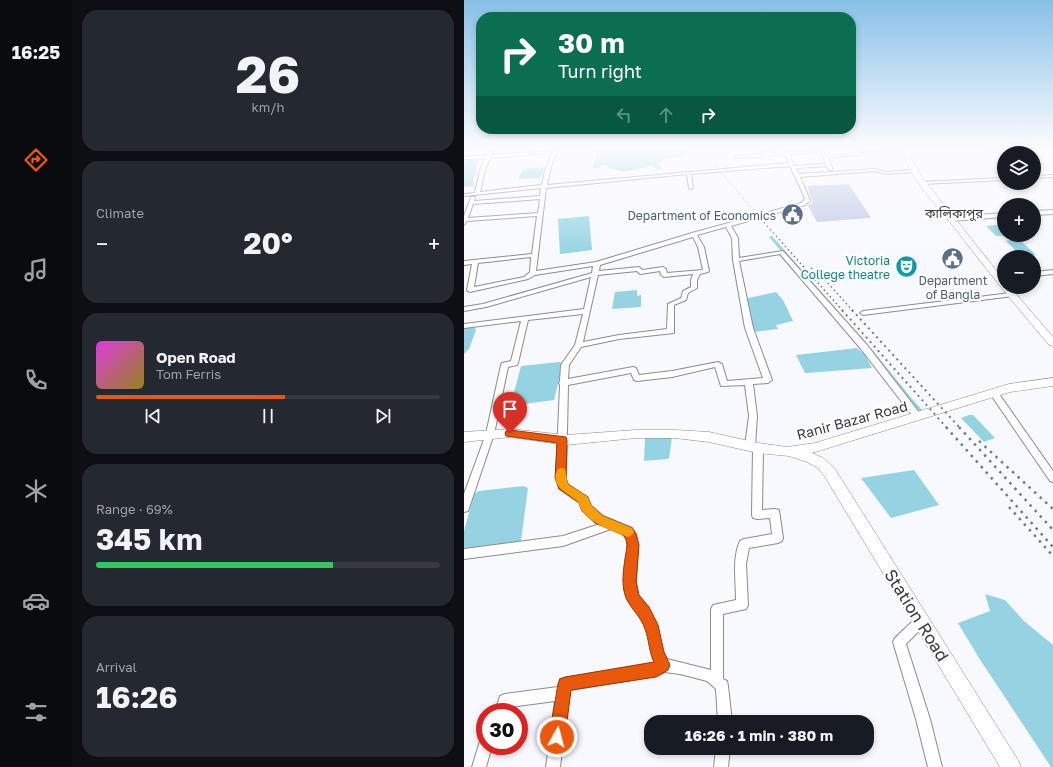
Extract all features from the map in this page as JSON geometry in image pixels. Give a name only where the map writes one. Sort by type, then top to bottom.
[{"type":"street","points":[[478,184],[465,222],[540,214]]},
{"type":"street","points":[[464,195],[563,184]]},
{"type":"street","points":[[690,184],[691,188]]},
{"type":"street","points":[[475,262],[467,291],[526,278],[533,273],[597,264],[694,234],[798,206],[807,201],[808,198],[801,184]]},
{"type":"street","points":[[923,184],[997,273]]},
{"type":"street","points":[[533,273],[534,255],[544,186]]},
{"type":"street","points":[[471,203],[542,197]]},
{"type":"street","points":[[1041,213],[1053,212]]},
{"type":"street","points":[[951,219],[997,216]]},
{"type":"street","points":[[563,383],[633,370],[637,378],[672,374],[718,364],[724,384],[768,380],[749,328],[736,260],[735,238],[728,225]]},
{"type":"street","points":[[464,309],[484,306],[595,273],[639,269],[640,272],[663,269],[664,275],[706,271],[701,247],[694,234]]},
{"type":"street","points":[[736,260],[781,252],[864,347],[918,417]]},
{"type":"street","points":[[464,263],[534,255]]},
{"type":"street","points":[[597,264],[579,345],[565,365],[563,383],[561,478],[563,486],[584,500],[586,507],[599,519],[628,531],[632,537],[633,545],[630,582],[633,598],[644,612],[653,630],[657,653],[663,665]]},
{"type":"street","points":[[579,345],[619,337],[670,331],[671,304],[684,299],[685,292],[694,288],[694,280],[697,272]]},
{"type":"street","points":[[1041,273],[1053,272]]},
{"type":"street","points":[[863,313],[997,291]]},
{"type":"street","points":[[1010,294],[1053,343]]},
{"type":"street","points":[[464,326],[587,311]]},
{"type":"street","points":[[464,508],[490,434],[505,365],[514,363],[525,318]]},
{"type":"street","points":[[717,682],[717,609],[742,605],[741,564],[744,544],[778,538],[775,513],[757,515],[753,416],[749,382]]},
{"type":"street","name":"Ranir Bazar Road","points":[[464,436],[510,433],[572,440],[656,434],[709,437],[754,447],[787,452],[815,448],[1009,388],[1053,382]]},
{"type":"street","points":[[994,393],[1053,478]]},
{"type":"street","points":[[787,452],[805,456],[823,463],[823,456],[833,442]]},
{"type":"street","name":"Station Road","points":[[823,463],[1011,767]]},
{"type":"street","points":[[464,554],[563,541],[576,538],[592,530],[612,524]]},
{"type":"street","points":[[922,621],[899,642],[923,719],[935,767]]},
{"type":"street","points":[[554,767],[562,693],[565,684],[656,670],[663,665],[680,668],[710,676],[722,686],[724,715]]},
{"type":"street","points":[[504,703],[505,701],[562,693]]},
{"type":"street","points":[[479,767],[482,755]]},
{"type":"street","points":[[722,767],[723,755]]},
{"type":"shaded area","points":[[464,184],[474,184],[474,186],[464,187]]},
{"type":"shaded area","points":[[849,184],[871,218],[817,222],[808,206],[813,202],[807,186]]},
{"type":"shaded area","points":[[589,216],[592,250],[560,254],[558,219]]},
{"type":"shaded area","points":[[997,225],[997,236],[996,236],[986,226]]},
{"type":"shaded area","points":[[772,236],[874,352],[923,411],[918,412],[769,237]]},
{"type":"shaded area","points":[[1007,242],[1022,242],[1031,250],[1015,250]]},
{"type":"shaded area","points":[[637,290],[637,296],[641,295],[641,307],[612,309],[615,292]]},
{"type":"shaded area","points":[[776,292],[783,300],[793,321],[776,325],[778,329],[753,332],[744,299]]},
{"type":"shaded area","points":[[471,326],[476,330],[469,349],[464,354],[464,327]]},
{"type":"shaded area","points":[[857,348],[865,355],[872,368],[805,373],[796,355]]},
{"type":"shaded area","points":[[559,362],[563,363],[554,400],[516,405],[511,404],[521,366]]},
{"type":"shaded area","points":[[973,415],[995,438],[984,442],[961,418]]},
{"type":"shaded area","points":[[649,436],[672,437],[669,458],[644,461],[645,438]]},
{"type":"shaded area","points":[[914,470],[939,505],[891,518],[861,478]]},
{"type":"shaded area","points":[[523,486],[528,488],[521,541],[519,543],[464,549],[464,531],[474,494],[479,491]]},
{"type":"shaded area","points":[[985,594],[1005,600],[1024,621],[1053,645],[1053,767],[1051,767],[979,658],[958,623],[990,611]]},
{"type":"railway","points":[[731,184],[762,220]]},
{"type":"railway","points":[[761,219],[843,311]]},
{"type":"railway","points":[[811,268],[826,281],[853,311]]},
{"type":"railway","points":[[842,310],[947,428]]},
{"type":"railway","points":[[852,310],[960,428]]},
{"type":"railway","points":[[946,427],[1053,547]]},
{"type":"railway","points":[[959,427],[1053,530]]},
{"type":"railway","points":[[979,441],[1053,509]]},
{"type":"railway","points":[[1009,507],[1053,556]]},
{"type":"slow traffic","points":[[561,472],[563,486],[584,500],[586,507],[599,519],[628,532]]},
{"type":"place","name":"Department of Economics","points":[[792,215]]},
{"type":"place","name":"Department of Bangla","points":[[953,259]]},
{"type":"place","name":"Victoria College theatre","points":[[906,267]]},
{"type":"district","name":"কালিকাপুর","points":[[954,213]]},
{"type":"route","points":[[510,433],[562,440],[561,478],[563,486],[584,500],[586,507],[599,519],[628,531],[632,537],[633,545],[630,582],[633,598],[644,612],[653,630],[657,653],[663,665],[656,670],[565,684],[562,693],[557,737]]}]
